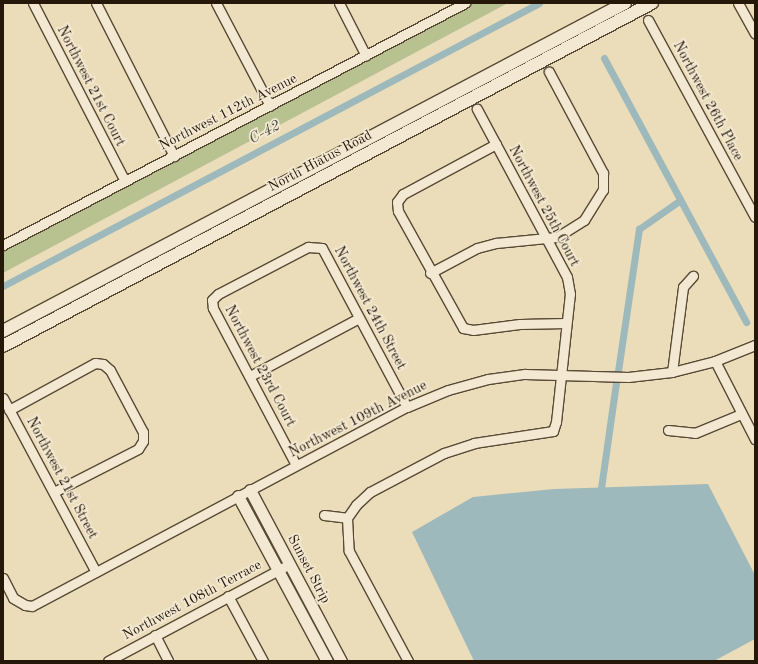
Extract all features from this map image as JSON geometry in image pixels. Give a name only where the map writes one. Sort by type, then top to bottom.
[{"type":"main road","name":"North Hiatus Road","points":[[3,331],[625,3]]},
{"type":"main road","name":"North Hiatus Road","points":[[3,346],[652,3]]},
{"type":"main road","points":[[108,276],[114,287]]},
{"type":"street","name":"Northwest 21st Court","points":[[33,3],[125,181]]},
{"type":"street","points":[[96,3],[174,156]]},
{"type":"street","points":[[216,3],[270,106]]},
{"type":"street","points":[[339,3],[366,56]]},
{"type":"street","points":[[738,3],[755,34]]},
{"type":"street","name":"Northwest 112th Avenue","points":[[3,245],[366,56],[462,4]]},
{"type":"street","name":"Northwest 26th Place","points":[[648,20],[755,218]]},
{"type":"street","points":[[430,273],[477,248],[496,243],[557,237],[584,220],[603,190],[605,181],[549,72]]},
{"type":"street","name":"Northwest 25th Court","points":[[348,518],[356,505],[370,492],[444,453],[474,443],[553,431],[556,422],[570,294],[567,277],[477,109]]},
{"type":"street","points":[[496,144],[403,194],[398,202],[398,211],[430,273],[463,328],[473,330],[520,324],[566,323]]},
{"type":"street","name":"Northwest 23rd Court","points":[[296,465],[250,376],[212,308],[212,300],[218,294],[308,247],[316,245]]},
{"type":"street","name":"Northwest 24th Street","points":[[316,245],[322,248],[407,407]]},
{"type":"street","points":[[672,372],[683,287],[693,276]]},
{"type":"street","points":[[250,376],[359,318]]},
{"type":"street","name":"Northwest 109th Avenue","points":[[3,578],[13,598],[25,605],[32,606],[407,407],[448,390],[488,379],[561,374],[628,377],[672,372],[715,361],[755,345]]},
{"type":"street","points":[[715,361],[755,439]]},
{"type":"street","points":[[9,410],[95,363],[103,364],[110,370],[142,432],[143,442],[138,449],[54,492]]},
{"type":"street","name":"Northwest 21st Street","points":[[3,398],[96,572]]},
{"type":"street","points":[[668,430],[695,433],[742,414]]},
{"type":"street","name":"Sunset Strip","points":[[250,490],[341,661]]},
{"type":"street","name":"Sunset Strip","points":[[238,496],[326,661]]},
{"type":"street","points":[[324,515],[348,518],[349,551],[408,661]]},
{"type":"street","name":"Northwest 108th Terrace","points":[[108,661],[290,564]]},
{"type":"street","points":[[228,596],[263,661]]},
{"type":"street","points":[[155,635],[168,661]]},
{"type":"green space","points":[[472,3],[508,3],[3,273],[3,250]]},
{"type":"water","points":[[708,484],[755,575],[755,639],[714,661],[474,661],[412,532],[473,497],[554,489]]},
{"type":"waterway","name":"C-42","points":[[3,286],[539,3]]},
{"type":"waterway","points":[[604,58],[746,322]]},
{"type":"waterway","points":[[618,371],[639,229],[679,201]]},
{"type":"waterway","points":[[601,488],[616,382]]}]
